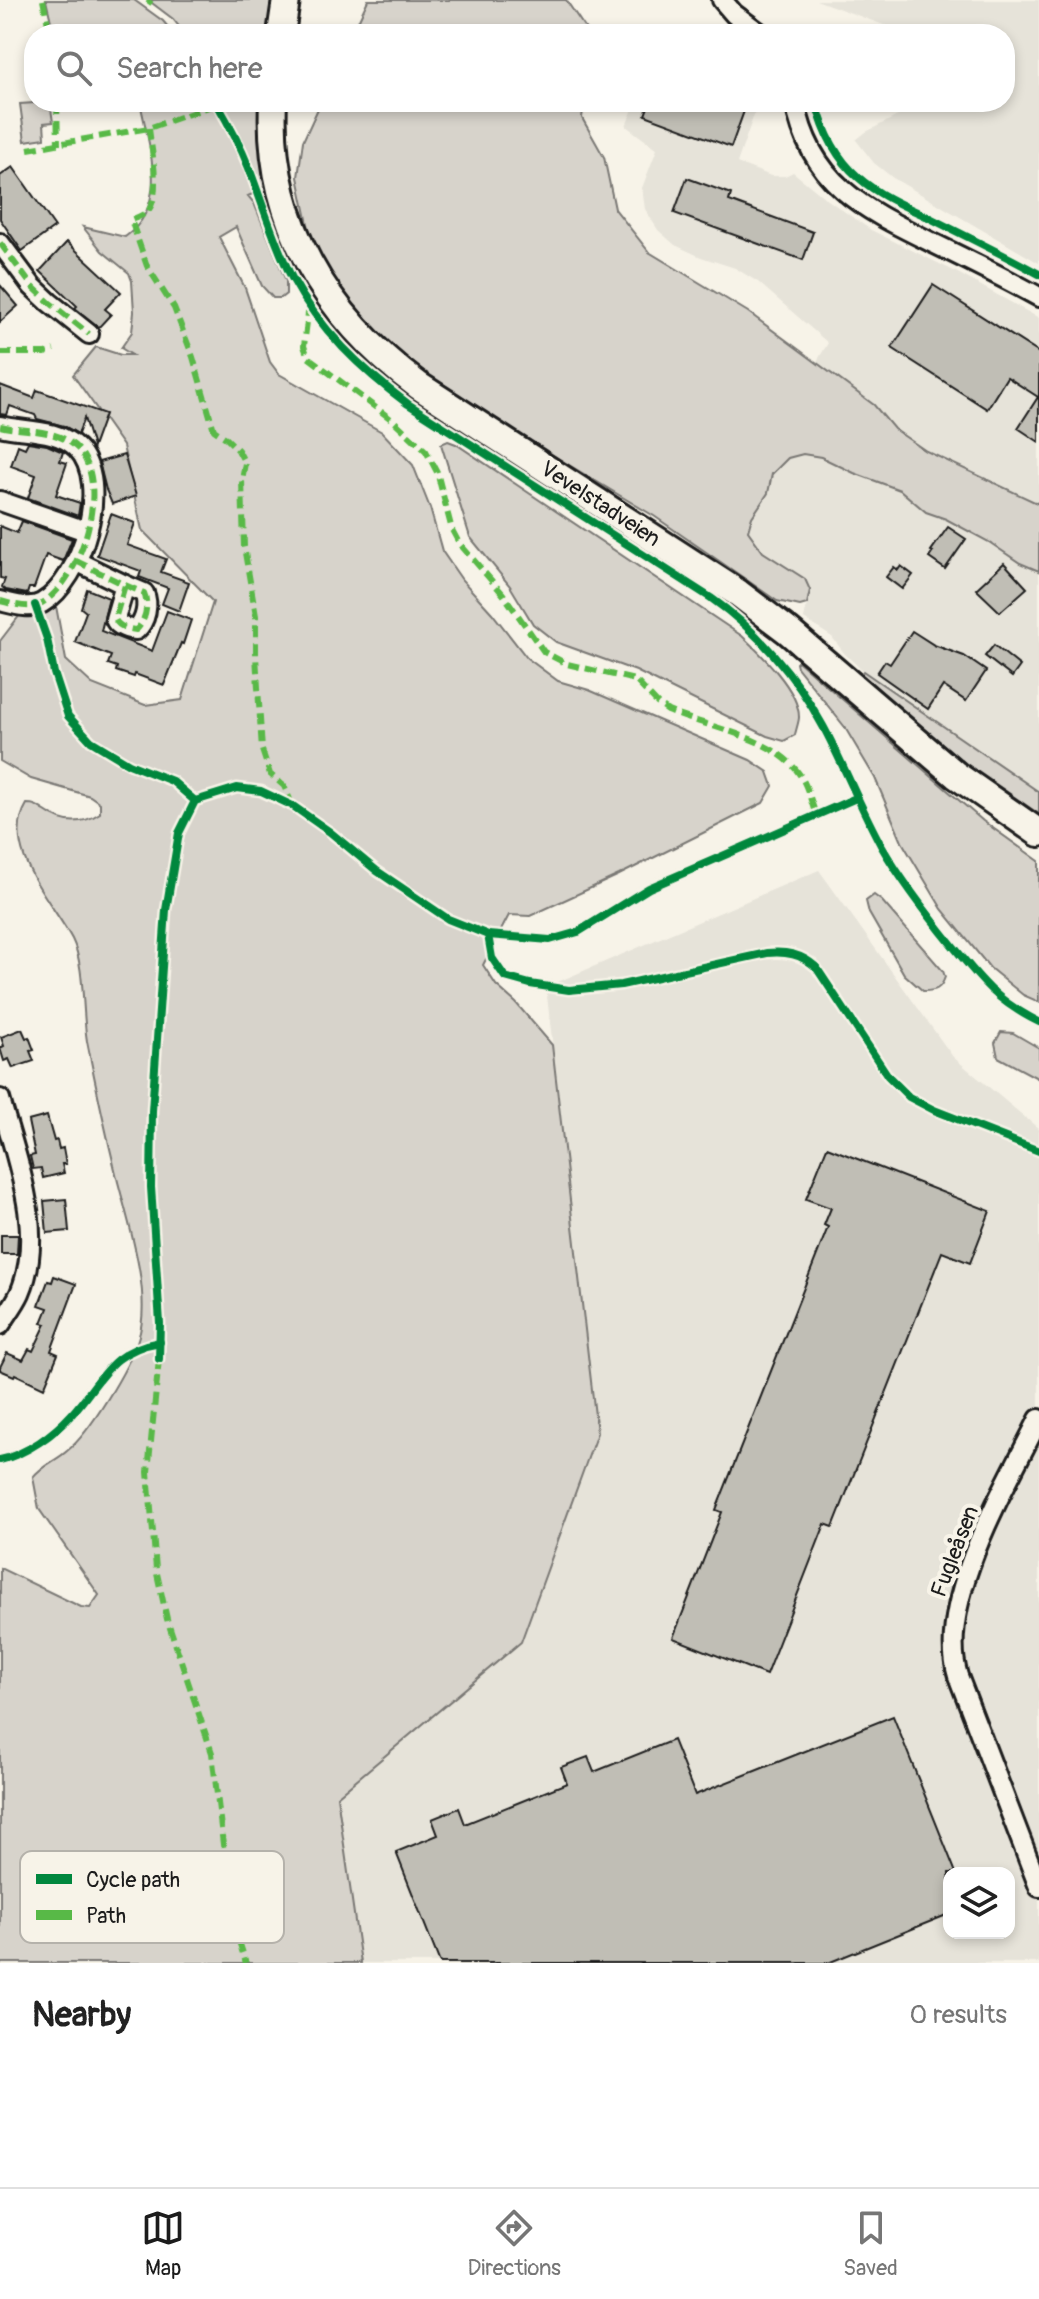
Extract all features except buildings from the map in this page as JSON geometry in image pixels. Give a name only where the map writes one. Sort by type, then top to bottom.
[{"type":"main road","points":[[282,24],[286,0]]},
{"type":"main road","name":"Vevelstadveien","points":[[273,112],[273,143],[281,190],[300,246],[333,302],[377,353],[419,386],[738,593],[788,631],[956,775],[1039,833]]},
{"type":"street","points":[[722,0],[748,24]]},
{"type":"street","points":[[797,112],[811,152],[830,178],[853,199],[889,221],[1039,297]]},
{"type":"street","points":[[0,243],[32,286],[89,334]]},
{"type":"street","points":[[0,426],[33,430],[61,438],[76,447],[90,473],[93,494],[92,515],[68,576],[42,603],[17,605],[0,601]]},
{"type":"street","points":[[0,501],[86,531]]},
{"type":"street","points":[[76,561],[125,585]]},
{"type":"street","points":[[0,1099],[14,1142],[29,1216],[30,1238],[21,1292],[0,1325]]},
{"type":"street","name":"Fugleåsen","points":[[1039,1419],[971,1565],[956,1612],[953,1638],[958,1676],[1039,1887]]},
{"type":"shaded area","points":[[46,0],[134,0],[166,24],[52,24]]},
{"type":"shaded area","points":[[148,0],[277,0],[273,24],[177,24]]},
{"type":"shaded area","points":[[368,0],[566,0],[582,24],[357,24]]},
{"type":"shaded area","points":[[816,0],[1039,0],[1039,263],[893,178],[874,163],[856,140],[905,112],[1015,112],[1015,24],[881,24]]},
{"type":"shaded area","points":[[20,104],[24,104],[24,112],[52,112],[53,122],[44,123],[45,138],[25,141]]},
{"type":"shaded area","points":[[142,112],[218,112],[255,193],[248,196],[254,203],[286,281],[286,294],[273,298],[262,286],[236,227],[219,237],[245,288],[270,362],[279,374],[382,432],[413,465],[442,551],[527,658],[558,681],[589,690],[750,760],[768,772],[773,786],[763,803],[619,875],[530,916],[509,915],[483,965],[496,985],[552,1045],[597,1433],[521,1642],[337,1796],[361,1963],[0,1963],[0,1568],[81,1607],[90,1608],[99,1595],[39,1509],[33,1477],[76,1442],[108,1399],[138,1339],[143,1302],[137,1259],[87,1041],[76,950],[32,874],[20,839],[20,821],[27,804],[72,821],[86,820],[100,813],[100,803],[90,796],[31,779],[0,761],[0,641],[20,615],[56,606],[66,660],[92,684],[145,705],[182,700],[213,602],[142,530],[123,446],[73,375],[96,347],[132,355],[121,348],[132,332],[134,312],[129,273],[102,251],[83,227],[125,237],[139,224],[148,209],[152,192],[151,156]]},
{"type":"shaded area","points":[[227,112],[264,112],[270,185],[260,188]]},
{"type":"shaded area","points":[[316,112],[583,112],[582,118],[604,157],[615,209],[649,252],[748,312],[874,405],[894,429],[926,451],[1039,504],[1039,571],[946,519],[926,512],[900,490],[821,457],[803,454],[788,458],[772,474],[768,493],[752,517],[748,531],[763,552],[805,579],[810,590],[807,604],[800,606],[777,601],[654,516],[482,413],[384,340],[341,291],[311,238],[298,177],[303,141]]},
{"type":"shaded area","points":[[632,112],[755,112],[737,163],[771,176],[785,176],[793,172],[871,230],[1039,318],[1039,504],[926,451],[894,429],[874,405],[816,363],[828,343],[758,282],[735,268],[675,245],[658,230],[645,209],[642,188],[657,149],[626,126]]},
{"type":"shaded area","points":[[448,441],[742,636],[793,695],[799,717],[795,735],[784,741],[767,736],[636,671],[556,642],[533,624],[510,586],[470,537],[441,444]]},
{"type":"shaded area","points":[[803,454],[820,457],[900,490],[926,512],[946,519],[1039,571],[1039,792],[863,671],[832,637],[804,619],[810,590],[805,579],[763,552],[748,531],[752,517],[768,493],[772,474],[788,458]]},
{"type":"shaded area","points":[[798,661],[983,821],[1039,861],[1039,1002],[1023,995],[990,968],[942,909],[902,842],[875,778],[844,726],[797,667]]},
{"type":"shaded area","points":[[863,671],[1039,792],[1039,814],[955,756],[864,685],[859,676]]},
{"type":"shaded area","points":[[819,870],[953,1057],[1039,1129],[1039,1963],[361,1963],[337,1796],[521,1642],[597,1433],[546,987]]},
{"type":"shaded area","points":[[874,895],[943,971],[945,977],[937,988],[923,991],[904,974],[869,913],[866,901]]},
{"type":"shaded area","points":[[1001,1032],[1013,1033],[1039,1048],[1039,1079],[998,1057],[995,1043]]},
{"type":"marked path","points":[[43,0],[48,24]]},
{"type":"marked path","points":[[148,4],[151,0]]},
{"type":"marked path","points":[[57,112],[58,145]]},
{"type":"marked path","points":[[28,149],[149,128],[194,112]]},
{"type":"marked path","points":[[149,128],[154,194],[148,211],[131,220],[147,266],[174,308],[193,357],[214,430],[238,450],[245,463],[242,480],[244,547],[256,616],[262,750],[270,774],[284,786],[293,806]]},
{"type":"marked path","points":[[0,243],[32,286],[89,334]]},
{"type":"marked path","points":[[309,305],[304,346],[308,357],[395,422],[426,451],[437,472],[452,530],[459,543],[503,594],[544,652],[567,664],[635,680],[668,711],[739,735],[774,751],[800,775],[816,815]]},
{"type":"marked path","points":[[0,353],[45,353],[54,350]]},
{"type":"marked path","points":[[0,426],[50,434],[69,442],[87,464],[92,484],[88,530],[69,574],[56,591],[42,603],[32,606],[0,601]]},
{"type":"marked path","points":[[76,561],[125,585]]},
{"type":"marked path","points":[[125,585],[144,593],[146,597],[144,617],[136,630],[121,626],[115,619],[125,585]]},
{"type":"marked path","points":[[159,1359],[148,1472],[156,1569],[167,1619],[212,1753],[224,1851]]},
{"type":"marked path","points":[[240,1943],[246,1963]]},
{"type":"cycle path","points":[[221,112],[246,159],[292,278],[329,331],[374,377],[408,404],[711,598],[760,639],[812,707],[882,847],[915,898],[991,990],[1039,1022]]},
{"type":"cycle path","points":[[819,112],[837,152],[866,183],[892,200],[1039,274]]},
{"type":"cycle path","points":[[35,605],[68,716],[91,741],[129,764],[172,781],[195,801]]},
{"type":"cycle path","points":[[159,1359],[160,1323],[151,1187],[152,1111],[166,910],[179,833],[195,801],[237,788],[261,791],[293,806],[377,871],[448,919],[488,935],[550,940],[578,932],[649,888],[856,798]]},
{"type":"cycle path","points":[[488,935],[492,958],[505,977],[569,990],[621,985],[767,953],[799,956],[816,967],[888,1076],[909,1097],[934,1110],[1039,1151]]},
{"type":"cycle path","points":[[0,1460],[30,1448],[57,1429],[118,1359],[143,1346],[160,1342]]}]
